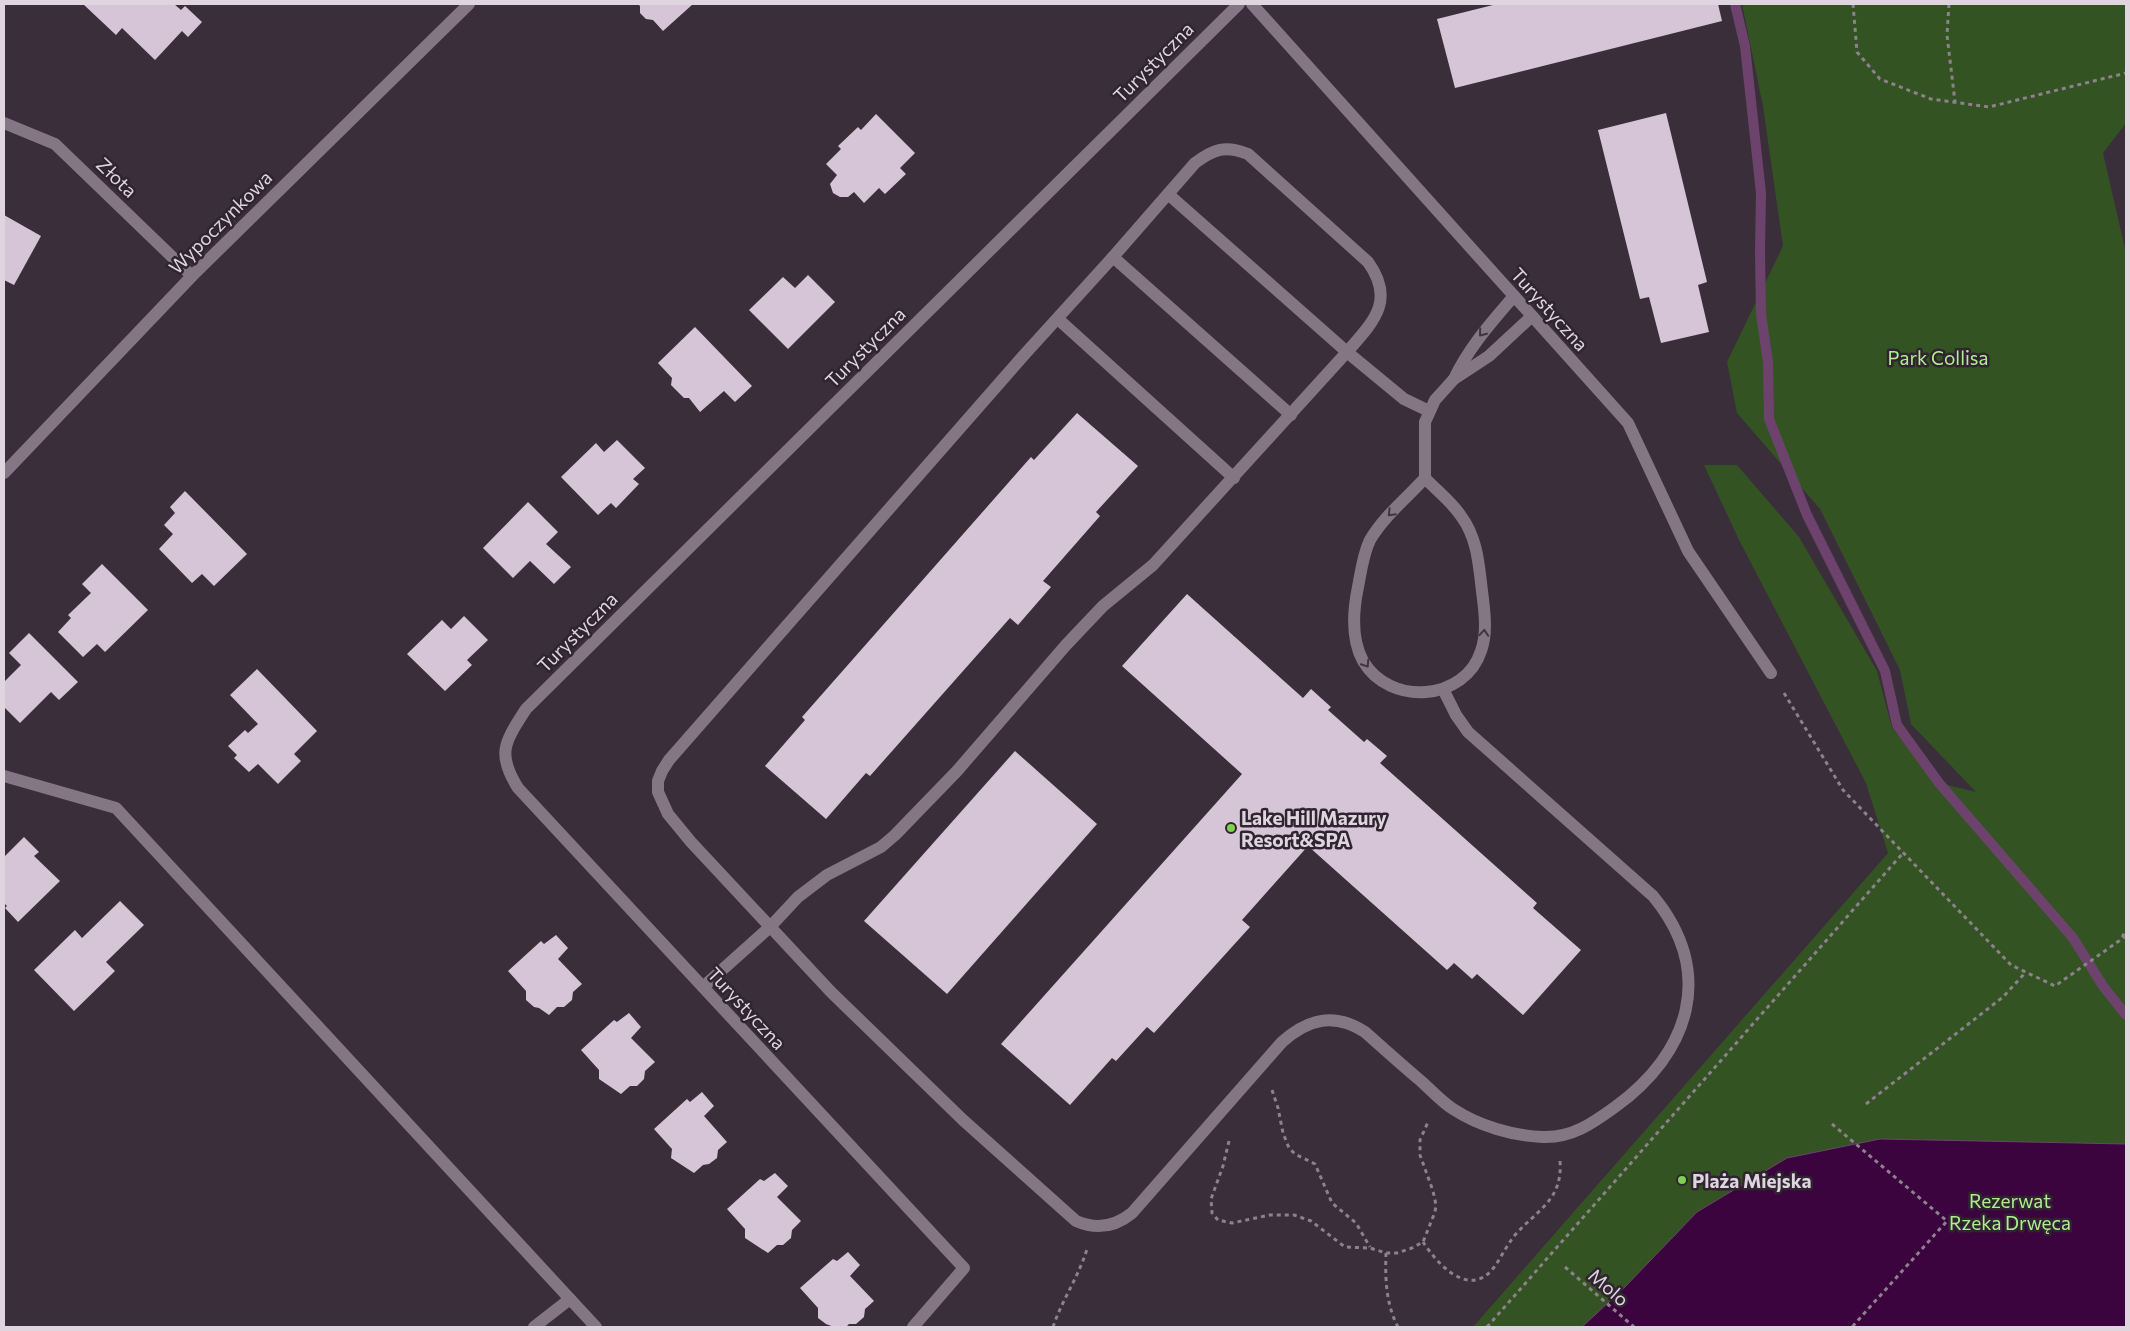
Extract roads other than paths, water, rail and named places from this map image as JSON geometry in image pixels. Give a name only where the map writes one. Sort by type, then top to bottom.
[{"type":"street","name":"Wypoczynkowa","points":[[4,473],[192,276],[469,4]]},
{"type":"street","name":"Turystyczna","points":[[913,1327],[964,1268],[518,788],[505,761],[506,746],[511,732],[526,709],[1238,4]]},
{"type":"street","name":"Turystyczna","points":[[1252,4],[1628,423],[1688,551],[1771,673]]},
{"type":"street","name":"Złota","points":[[4,123],[55,144],[192,276]]},
{"type":"street","points":[[703,987],[770,927],[798,897],[814,884],[881,848],[895,835],[957,771],[1103,606],[1153,565],[1234,478],[1375,318],[1381,303],[1378,276],[1368,262],[1248,154],[1234,149],[1220,149],[1207,154],[1195,163],[1113,258],[1004,378],[669,760],[662,770],[658,781],[658,792],[668,814],[770,927],[831,992],[963,1120],[1076,1221],[1093,1226],[1112,1225],[1132,1213],[1261,1067],[1295,1031],[1308,1024],[1325,1020],[1339,1020],[1352,1024],[1365,1032],[1453,1109],[1475,1121],[1494,1128],[1544,1137],[1580,1131],[1644,1085],[1669,1052],[1678,1036],[1689,994],[1688,973],[1683,950],[1666,912],[1653,896],[1468,732],[1456,716],[1443,689]]},
{"type":"street","points":[[1168,194],[1347,352],[1404,399],[1429,411]]},
{"type":"street","points":[[1113,258],[1291,415]]},
{"type":"street","points":[[1454,379],[1464,357],[1476,339],[1514,296]]},
{"type":"street","points":[[1425,478],[1385,519],[1369,543],[1363,558],[1356,592],[1354,632],[1364,663],[1380,680],[1396,688],[1411,692],[1433,692],[1454,684],[1470,672],[1477,662],[1485,638],[1484,606],[1473,536],[1462,516],[1425,478],[1424,428],[1429,411],[1435,400],[1454,379],[1488,356],[1532,316]]},
{"type":"street","points":[[1058,319],[1234,478]]},
{"type":"street","points":[[4,776],[116,808],[596,1327]]},
{"type":"street","points":[[534,1327],[570,1299]]},
{"type":"waterway","points":[[1735,4],[1745,46],[1761,193],[1761,314],[1768,362],[1769,419],[1807,515],[1885,671],[1897,725],[1939,783],[2073,938],[2103,986],[2126,1015]]},
{"type":"place","name":"Lake Hill Mazury Resort&SPA","points":[[1231,828]]},
{"type":"place","name":"Plaża Miejska","points":[[1682,1180]]},
{"type":"park label","name":"Park Collisa","points":[[1938,357]]},
{"type":"park label","name":"Rezerwat Rzeka Drwęca","points":[[2010,1211]]}]
